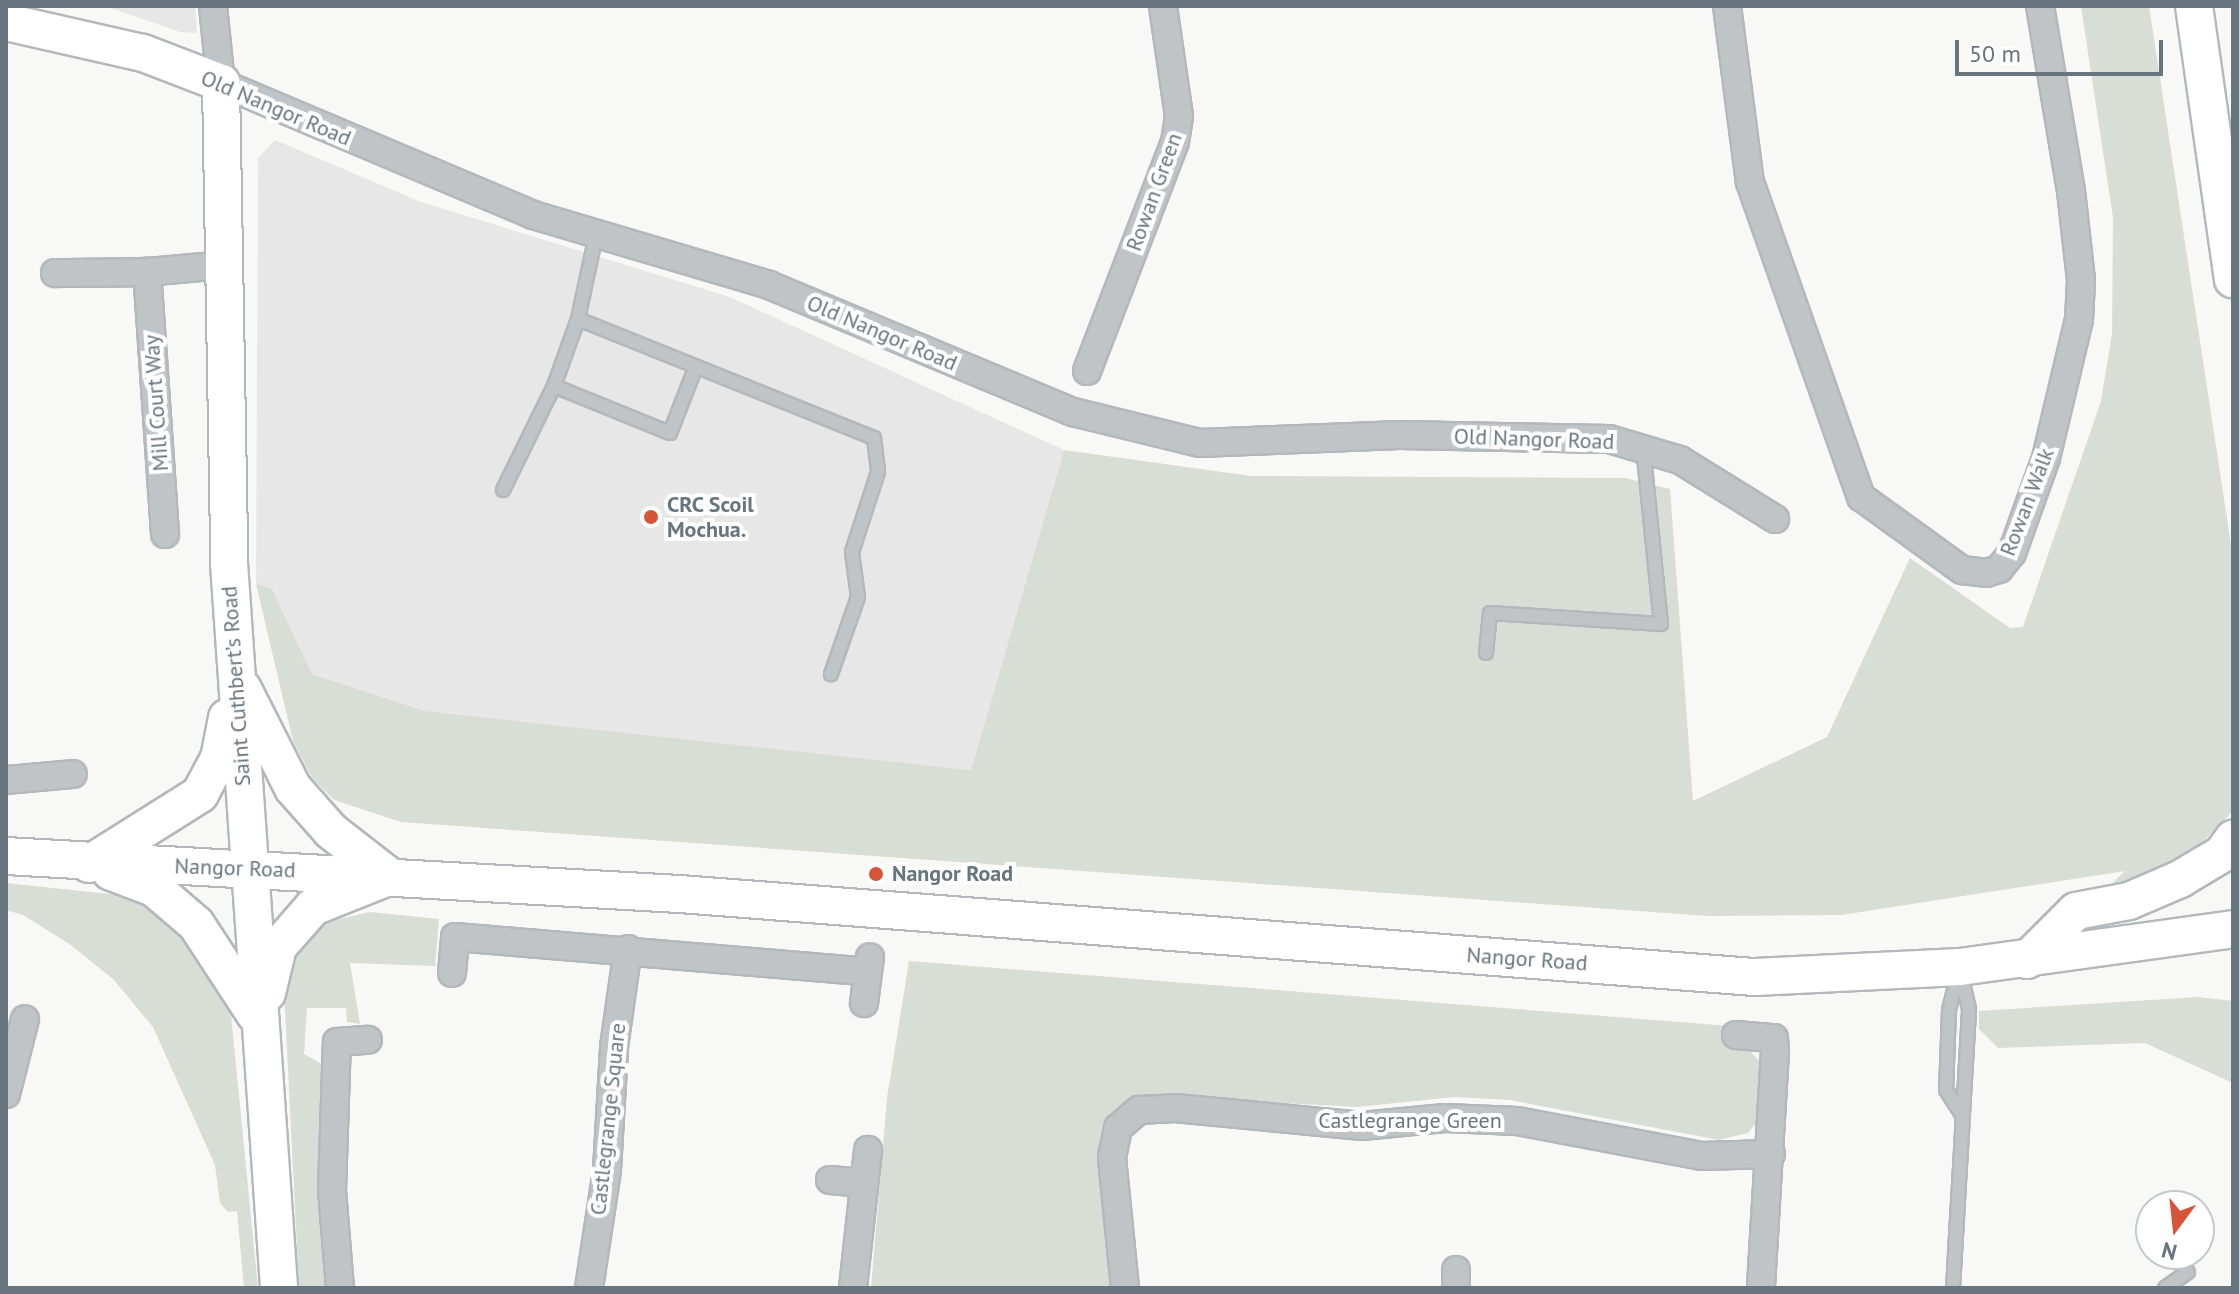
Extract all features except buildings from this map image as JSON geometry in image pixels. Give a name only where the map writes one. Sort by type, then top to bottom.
[{"type":"main road","points":[[2194,6],[2233,279]]},
{"type":"main road","name":"Old Nangor Road","points":[[6,22],[143,53],[221,83]]},
{"type":"main road","name":"Saint Cuthbert’s Road","points":[[221,83],[235,673],[279,1288]]},
{"type":"main road","points":[[89,864],[200,794],[219,759],[235,673]]},
{"type":"main road","points":[[235,673],[293,788],[331,831],[390,877]]},
{"type":"main road","points":[[2027,960],[2076,911],[2129,901],[2180,879],[2222,854],[2233,839]]},
{"type":"main road","name":"Nangor Road","points":[[6,856],[89,864],[680,894],[1755,977],[1960,967],[2233,929]]},
{"type":"main road","points":[[89,864],[154,888],[196,924],[260,1022]]},
{"type":"main road","points":[[260,1022],[278,947],[313,907],[390,877]]},
{"type":"street","points":[[213,6],[221,83]]},
{"type":"street","name":"Rowan Green","points":[[1087,371],[1175,142],[1179,116],[1163,6]]},
{"type":"street","name":"Rowan Walk","points":[[1727,6],[1750,182],[1861,497],[1962,570],[1986,573],[1999,569],[2012,553],[2046,458],[2079,320],[2081,280],[2071,191],[2040,6]]},
{"type":"street","name":"Old Nangor Road","points":[[221,83],[533,215],[769,285],[1073,412],[1138,431],[1200,443],[1565,435],[1643,448],[1680,460],[1775,519]]},
{"type":"street","points":[[55,273],[147,272],[224,265]]},
{"type":"street","name":"Mill Court Way","points":[[147,272],[165,534]]},
{"type":"street","points":[[6,780],[73,774]]},
{"type":"street","points":[[452,973],[455,937],[869,964],[864,1003]]},
{"type":"street","name":"Castlegrange Square","points":[[589,1288],[607,1170],[614,1047],[628,949]]},
{"type":"street","points":[[6,1094],[25,1019]]},
{"type":"street","points":[[1736,1035],[1774,1038],[1771,1154],[1761,1288]]},
{"type":"street","points":[[340,1288],[332,1190],[337,1042],[368,1040]]},
{"type":"street","name":"Castlegrange Green","points":[[1125,1288],[1112,1157],[1118,1128],[1139,1110],[1175,1108],[1362,1126],[1445,1118],[1517,1121],[1702,1156],[1771,1154]]},
{"type":"street","points":[[853,1288],[868,1150]]},
{"type":"street","points":[[830,1180],[864,1183]]},
{"type":"lane","points":[[503,490],[554,386],[578,319],[596,235]]},
{"type":"lane","points":[[578,319],[695,369],[874,438],[878,472],[852,552],[858,597],[831,674]]},
{"type":"lane","points":[[554,386],[670,433],[695,369]]},
{"type":"lane","points":[[1486,653],[1490,613],[1661,624],[1643,448]]},
{"type":"lane","points":[[1960,967],[1949,1010],[1946,1090],[1963,1116]]},
{"type":"lane","points":[[1953,1288],[1969,1009],[1960,967]]},
{"type":"lane","points":[[2165,1288],[2188,1272]]},
{"type":"shaded area","points":[[105,6],[195,6],[197,33],[180,32]]},
{"type":"shaded area","points":[[2081,6],[2149,6],[2233,558],[2233,811],[2190,855],[2102,893],[2125,871],[1841,915],[1708,916],[401,822],[334,800],[312,778],[293,741],[256,584],[272,589],[312,674],[425,711],[971,770],[1064,450],[1251,476],[1625,478],[1670,489],[1693,801],[1827,737],[1910,558],[2010,628],[2023,627],[2101,401],[2112,334],[2113,218]]},
{"type":"shaded area","name":"CRC Scoil Mochua.","points":[[275,140],[421,202],[730,297],[1064,450],[971,770],[425,711],[312,674],[272,589],[256,584],[258,158]]},
{"type":"shaded area","points":[[6,883],[138,897],[172,918],[230,1004],[258,1288],[244,1288],[237,1211],[228,1212],[220,1203],[215,1165],[153,1027],[114,980],[71,945],[23,915],[6,910]]},
{"type":"shaded area","points":[[370,912],[439,919],[435,966],[350,963],[360,1024],[347,1022],[346,1008],[307,1008],[304,1054],[322,1064],[317,1196],[325,1288],[299,1288],[283,971],[322,923]]},
{"type":"shaded area","points":[[909,961],[1730,1026],[1735,1047],[1749,1050],[1763,1065],[1762,1116],[1748,1133],[1719,1140],[1510,1100],[1454,1097],[1357,1107],[1176,1097],[1116,1117],[1113,1288],[871,1288],[887,1098]]},
{"type":"shaded area","points":[[2198,997],[2233,1001],[2233,1083],[2145,1043],[1998,1048],[1979,1029],[1979,1011]]},
{"type":"place","name":"CRC Scoil Mochua.","points":[[651,517]]},
{"type":"place","name":"Nangor Road","points":[[876,874]]}]
